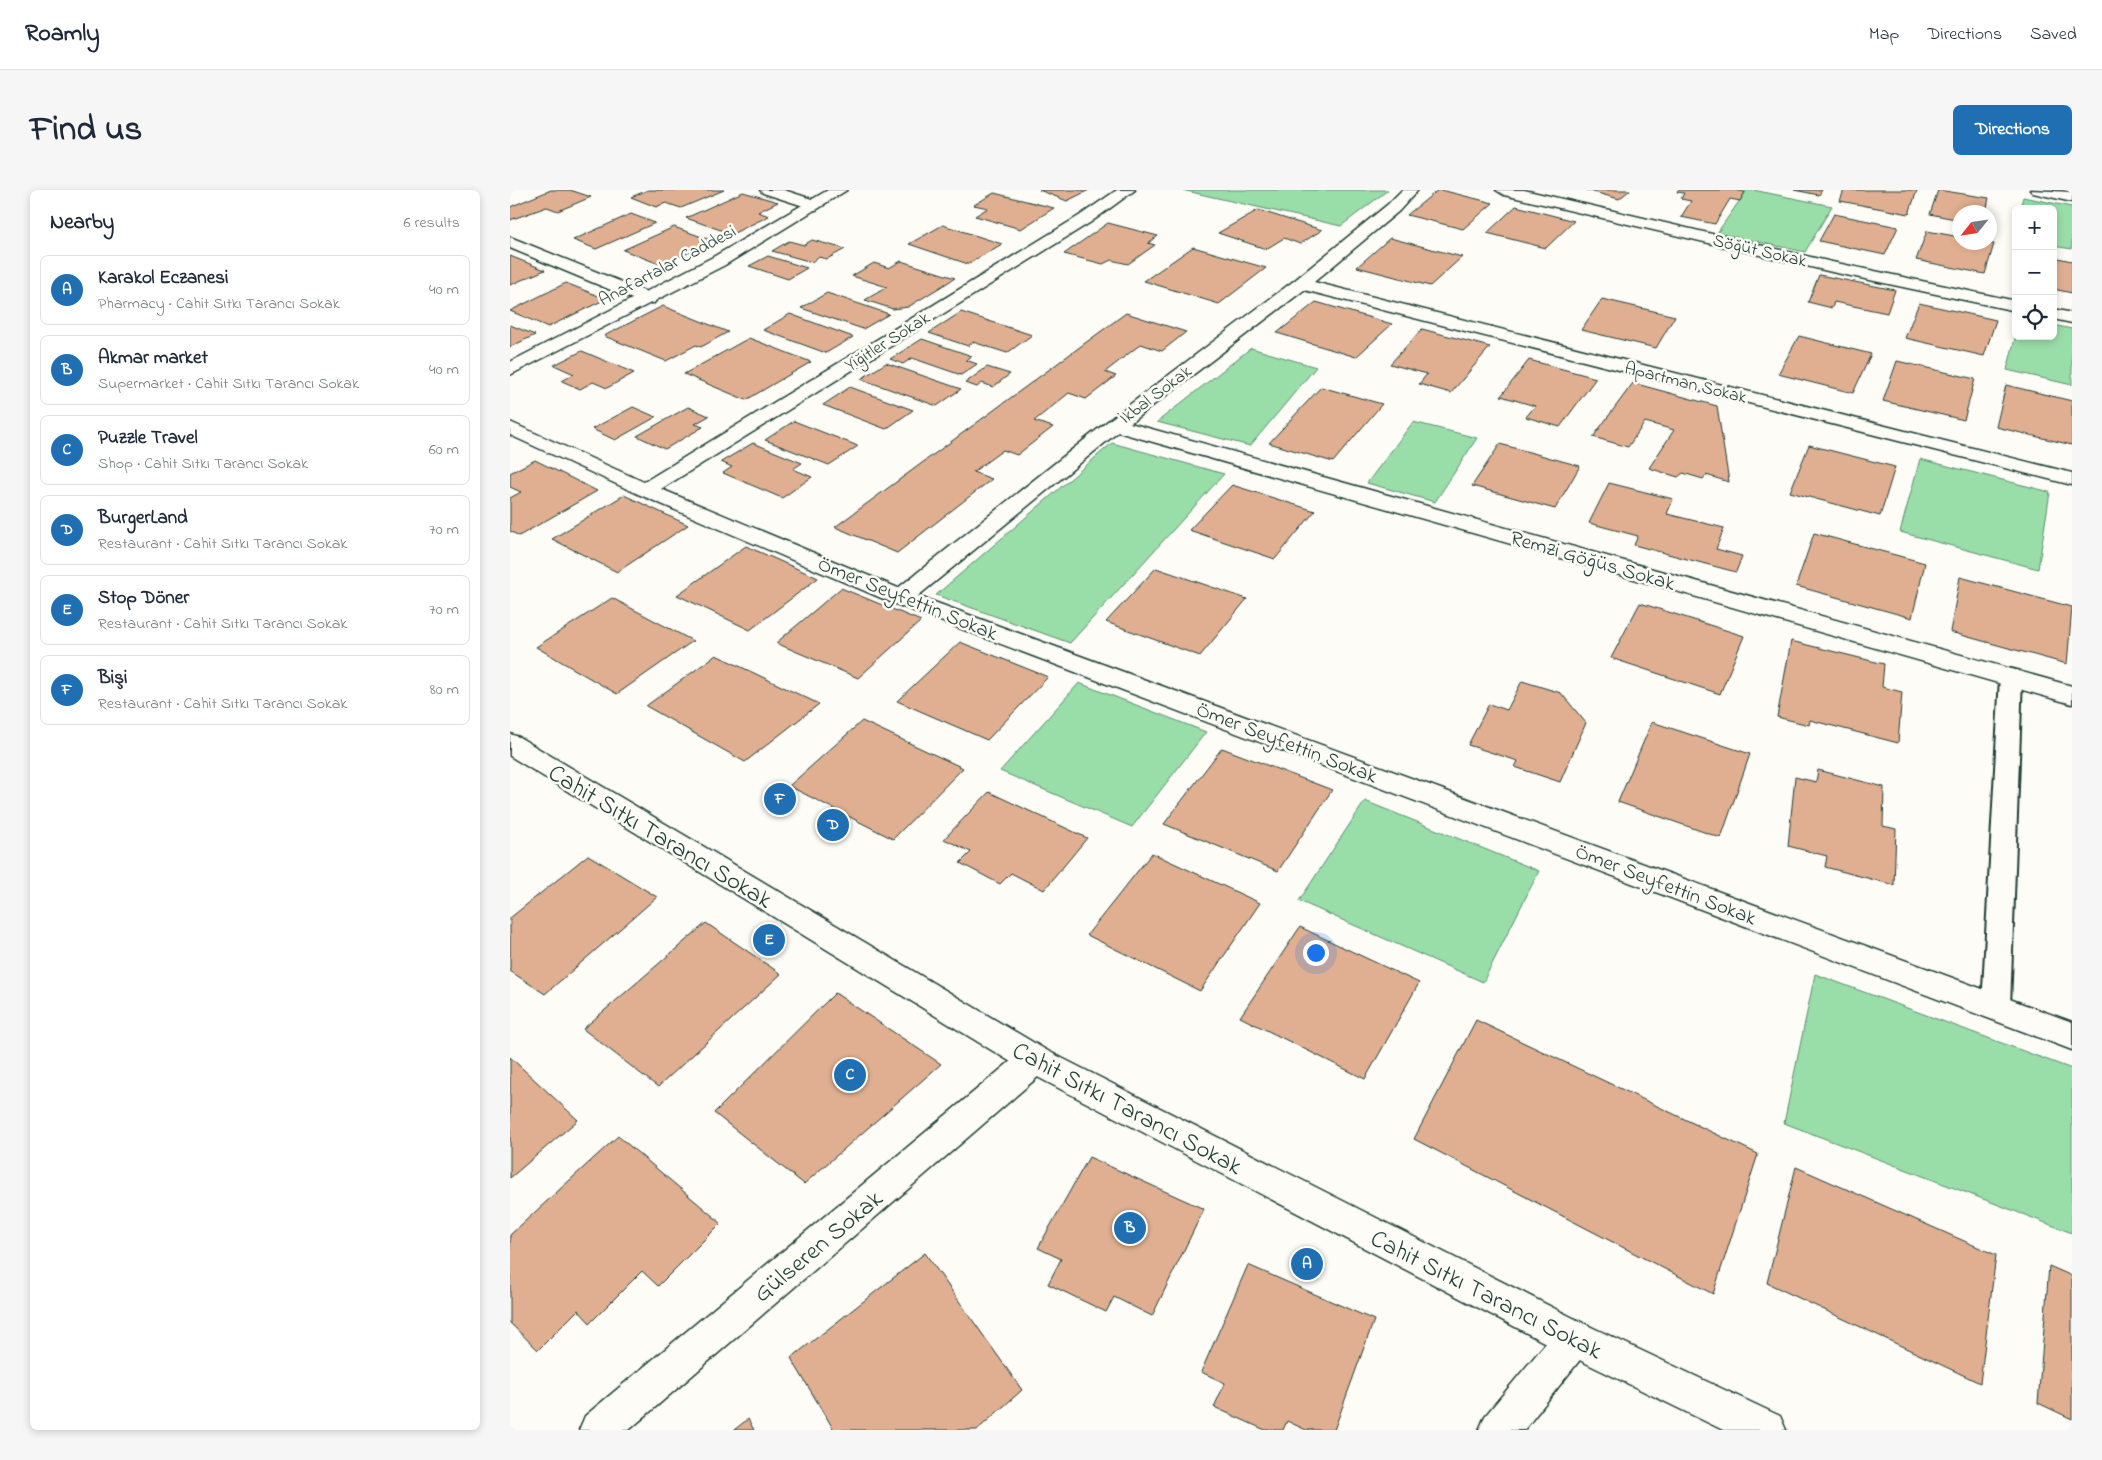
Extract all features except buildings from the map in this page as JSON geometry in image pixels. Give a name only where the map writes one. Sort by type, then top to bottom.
[{"type":"street","points":[[768,190],[816,204]]},
{"type":"street","name":"Anafartalar Caddesi","points":[[510,369],[648,299],[839,190]]},
{"type":"street","name":"Yiğitler Sokak","points":[[645,490],[1085,219],[1127,190]]},
{"type":"street","name":"İkbal Sokak","points":[[901,598],[1115,425],[1301,284],[1392,208],[1410,190]]},
{"type":"street","name":"Söğüt Sokak","points":[[1504,190],[1832,267],[2012,305]]},
{"type":"street","points":[[2038,190],[2072,196]]},
{"type":"street","points":[[510,242],[648,299]]},
{"type":"street","name":"Apartman Sokak","points":[[1301,284],[2072,479]]},
{"type":"street","points":[[2057,315],[2072,318]]},
{"type":"street","name":"Remzi Göğüs Sokak","points":[[1115,425],[2072,694]]},
{"type":"street","name":"Ömer Seyfettin Sokak","points":[[510,428],[645,490],[901,598],[2072,1036]]},
{"type":"street","name":"Cahit Sıtkı Tarancı Sokak","points":[[510,744],[1035,1060],[1574,1338],[1766,1430]]},
{"type":"street","name":"Gülseren Sokak","points":[[599,1430],[1035,1060]]},
{"type":"street","points":[[1499,1430],[1574,1338]]},
{"type":"lane","points":[[1996,1007],[2011,677]]},
{"type":"green space","points":[[1182,190],[1388,190],[1341,226]]},
{"type":"green space","points":[[1747,190],[1832,206],[1805,252],[1717,233]]},
{"type":"green space","points":[[2023,197],[2072,207],[2072,249],[2057,247],[2057,205],[2021,205]]},
{"type":"green space","points":[[2057,326],[2072,329],[2072,385],[2007,370],[2015,340],[2057,340]]},
{"type":"green space","points":[[1251,348],[1316,367],[1250,446],[1157,422]]},
{"type":"green space","points":[[1413,422],[1477,438],[1435,502],[1367,483]]},
{"type":"green space","points":[[1112,443],[1224,474],[1070,643],[936,595]]},
{"type":"green space","points":[[1920,459],[2050,492],[2038,569],[1900,532]]},
{"type":"green space","points":[[1079,683],[1206,732],[1132,827],[1000,771]]},
{"type":"green space","points":[[1365,801],[1539,871],[1483,982],[1299,901]]},
{"type":"green space","points":[[1815,974],[2072,1069],[2072,1233],[1784,1123]]},
{"type":"place","name":"Bişi","points":[[780,799]]},
{"type":"place","name":"BurgerLand","points":[[833,825]]},
{"type":"place","name":"Stop Döner","points":[[769,940]]},
{"type":"place","name":"Puzzle Travel","points":[[850,1075]]},
{"type":"place","name":"Akmar market","points":[[1130,1228]]},
{"type":"place","name":"Karakol Eczanesi","points":[[1307,1264]]}]
